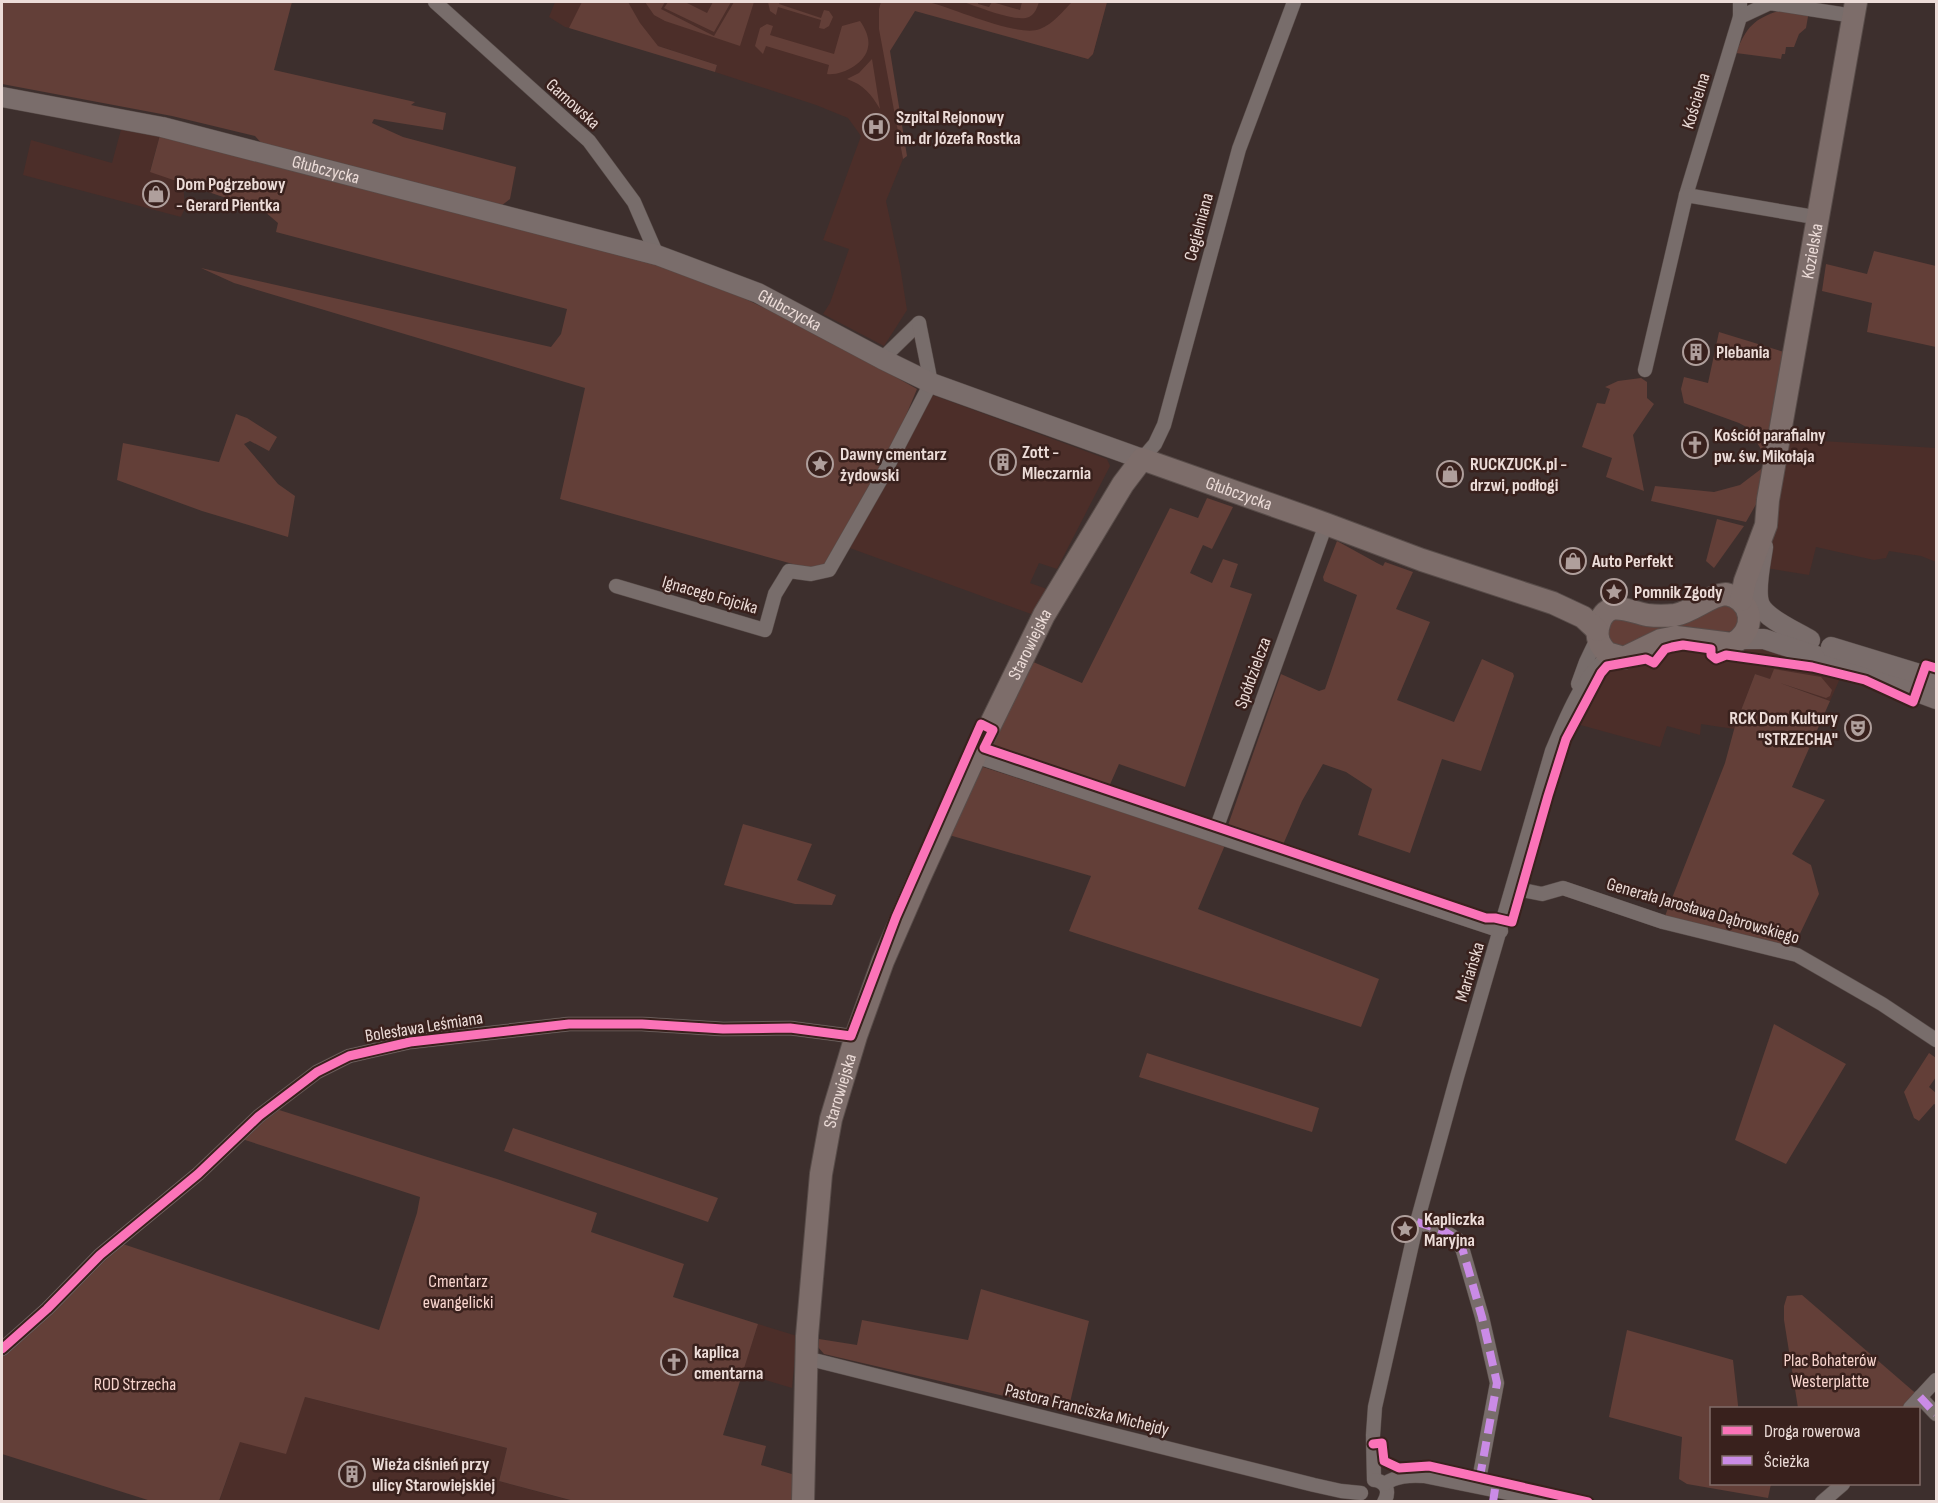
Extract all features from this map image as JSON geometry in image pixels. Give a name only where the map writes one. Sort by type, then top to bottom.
[{"type":"main road","name":"Kozielska","points":[[1737,603],[1766,525],[1768,500],[1820,218],[1855,9]]},
{"type":"main road","name":"Głubczycka","points":[[2,97],[162,127],[657,255],[758,293],[882,359],[931,382],[1422,560],[1553,603],[1574,604],[1604,634]]},
{"type":"main road","name":"Starowiejska","points":[[804,1502],[806,1358],[821,1173],[831,1119],[862,1017],[883,961],[924,867],[975,756],[1053,598],[1123,484],[1142,459]]},
{"type":"main road","name":"Kozielska","points":[[1737,603],[1768,500]]},
{"type":"main road","points":[[1766,525],[1758,592],[1760,605],[1772,618],[1810,640]]},
{"type":"main road","points":[[1737,603],[1677,614],[1647,615],[1621,607],[1604,634],[1624,658],[1661,640],[1676,637],[1693,637],[1727,644],[1740,639],[1764,639],[1850,667],[1936,699]]},
{"type":"main road","points":[[1737,603],[1747,630],[1740,639]]},
{"type":"main road","points":[[1737,603],[1768,629],[1930,677]]},
{"type":"street","name":"Gamowska","points":[[435,2],[589,141],[634,202],[657,255]]},
{"type":"street","name":"Cegielniana","points":[[1142,459],[1155,444],[1164,426],[1239,149],[1294,2]]},
{"type":"street","name":"Kościelna","points":[[1645,370],[1686,195],[1740,17],[1740,2]]},
{"type":"street","points":[[1740,17],[1770,3],[1855,9]]},
{"type":"street","points":[[1686,195],[1820,218]]},
{"type":"street","points":[[882,359],[919,323],[931,382]]},
{"type":"street","name":"Ignacego Fojcika","points":[[616,586],[765,630],[775,594],[789,571],[812,574],[829,570],[881,479],[931,382]]},
{"type":"street","name":"Spółdzielcza","points":[[1214,835],[1326,524]]},
{"type":"street","name":"Mariańska","points":[[1574,701],[1600,662],[1604,634]]},
{"type":"street","name":"Mariańska","points":[[1384,1502],[1387,1494],[1379,1482],[1374,1417],[1418,1222],[1457,1077],[1552,751],[1574,701],[1586,662],[1604,634]]},
{"type":"street","points":[[975,756],[1501,931]]},
{"type":"street","name":"Generała Jarosława Dąbrowskiego","points":[[1513,888],[1542,894],[1563,888],[1663,922],[1797,955],[1935,1036]]},
{"type":"street","name":"Bolesława Leśmiana","points":[[2,1349],[47,1309],[100,1255],[198,1174],[259,1116],[317,1072],[349,1056],[410,1042],[569,1024],[642,1024],[723,1029],[790,1028],[852,1036]]},
{"type":"street","points":[[1418,1222],[1444,1231],[1458,1240],[1482,1317],[1497,1383],[1478,1485]]},
{"type":"street","name":"Pastora Franciszka Michejdy","points":[[806,1358],[1362,1497]]},
{"type":"street","points":[[1911,1407],[1936,1380]]},
{"type":"street","points":[[1920,1397],[1936,1414]]},
{"type":"street","points":[[1362,1497],[1366,1482],[1379,1482],[1407,1475],[1478,1485],[1494,1495],[1553,1502]]},
{"type":"street","points":[[1822,1502],[1840,1486]]},
{"type":"street","points":[[1834,1502],[1840,1486]]},
{"type":"shaded area","name":"Szpital Rejonowy im. dr Józefa Rostka","points":[[555,2],[1107,2],[1093,54],[1088,59],[910,3],[883,44],[903,159],[886,201],[907,310],[884,346],[823,314],[830,303],[849,249],[823,240],[861,136],[848,118],[816,105],[715,72],[717,65],[658,46],[565,27],[549,17]]},
{"type":"shaded area","points":[[122,126],[160,135],[150,171],[183,182],[185,208],[181,217],[23,175],[31,140],[112,163]]},
{"type":"shaded area","points":[[930,394],[1107,459],[1110,466],[1057,569],[1039,563],[1030,583],[1047,589],[1034,615],[847,547]]},
{"type":"shaded area","points":[[1788,436],[1822,441],[1936,448],[1936,562],[1921,556],[1889,551],[1886,558],[1874,560],[1816,547],[1809,575],[1766,568]]},
{"type":"shaded area","points":[[1750,644],[1842,674],[1830,701],[1755,674],[1734,729],[1701,724],[1700,735],[1667,726],[1660,747],[1577,724],[1602,675],[1616,662],[1662,645]]},
{"type":"shaded area","points":[[758,1324],[797,1336],[792,1388],[742,1373]]},
{"type":"shaded area","points":[[305,1397],[507,1448],[499,1481],[573,1501],[219,1502],[240,1442]]},
{"type":"green space","points":[[2,2],[292,2],[274,70],[415,102],[411,105],[446,113],[443,130],[374,119],[372,123],[403,137],[516,167],[510,199],[501,206],[265,147],[255,136],[172,116],[2,84]]},
{"type":"green space","points":[[582,2],[628,2],[640,23],[658,46],[717,65],[715,72],[569,28]]},
{"type":"green space","points":[[645,2],[665,2],[661,9],[714,36],[734,2],[754,2],[740,46],[665,21],[654,15]]},
{"type":"green space","points":[[668,2],[685,2],[707,13],[713,2],[731,2],[714,32],[664,8]]},
{"type":"green space","points":[[768,2],[780,2],[779,4],[821,18],[824,10],[829,11],[833,17],[829,26],[824,29],[819,28],[821,20],[778,7],[776,15],[770,11]]},
{"type":"green space","points":[[881,2],[928,2],[1002,26],[1030,31],[1049,24],[1072,2],[1107,2],[1093,54],[1088,59],[915,11],[890,51],[907,156],[903,159],[879,29]]},
{"type":"green space","points":[[963,2],[978,2],[978,4],[989,7],[992,2],[1020,10],[1022,2],[1039,2],[1037,9],[1029,17],[1015,18]]},
{"type":"green space","points":[[1781,10],[1809,11],[1806,28],[1799,34],[1794,47],[1786,47],[1781,59],[1736,53],[1752,25]]},
{"type":"green space","points":[[860,21],[868,37],[866,53],[858,63],[839,73],[827,74],[829,65],[766,46],[763,54],[755,46],[760,28],[767,24],[773,26],[770,35],[834,54],[842,26]]},
{"type":"green space","points":[[872,59],[880,109],[866,91],[847,79],[859,73]]},
{"type":"green space","points":[[160,135],[678,271],[740,296],[917,389],[902,425],[825,567],[815,569],[800,566],[560,499],[585,388],[234,283],[201,268],[551,347],[561,334],[567,309],[276,232],[278,223],[264,211],[150,172]]},
{"type":"green space","points":[[1874,251],[1936,266],[1936,347],[1867,332],[1872,303],[1822,291],[1826,264],[1867,274]]},
{"type":"green space","points":[[1719,332],[1784,352],[1768,454],[1764,454],[1748,428],[1684,403],[1681,389],[1684,377],[1708,383]]},
{"type":"green space","points":[[1641,378],[1647,382],[1647,398],[1654,404],[1633,435],[1644,491],[1606,477],[1612,458],[1582,447],[1597,403],[1605,404],[1610,389],[1605,387],[1618,381]]},
{"type":"green space","points":[[236,414],[247,418],[277,437],[269,451],[250,441],[244,444],[278,484],[295,496],[288,537],[202,511],[117,480],[123,443],[219,462]]},
{"type":"green space","points":[[1765,466],[1759,499],[1746,522],[1651,501],[1655,486],[1714,492],[1740,485]]},
{"type":"green space","points":[[1207,498],[1233,507],[1212,549],[1203,545],[1190,573],[1212,583],[1223,559],[1238,564],[1230,587],[1252,594],[1185,787],[1119,764],[1108,789],[989,747],[1031,661],[1082,683],[1170,508],[1198,518]]},
{"type":"green space","points":[[1717,519],[1744,526],[1714,568],[1706,561]]},
{"type":"green space","points":[[1337,541],[1383,566],[1385,562],[1413,572],[1396,609],[1430,622],[1397,700],[1454,722],[1482,659],[1513,673],[1514,676],[1481,771],[1442,759],[1410,853],[1358,835],[1372,789],[1346,772],[1323,764],[1302,801],[1282,847],[1227,828],[1281,674],[1319,691],[1325,689],[1357,595],[1324,581],[1323,577]]},
{"type":"green space","points":[[1722,603],[1734,607],[1737,614],[1736,626],[1731,631],[1676,626],[1655,631],[1624,647],[1613,644],[1609,640],[1608,624],[1612,619]]},
{"type":"green space","points":[[1774,669],[1821,677],[1832,690],[1830,696],[1826,698],[1780,683],[1830,701],[1792,787],[1825,800],[1792,854],[1811,865],[1819,894],[1795,944],[1787,946],[1665,916],[1725,763],[1735,726],[1755,674],[1770,679]]},
{"type":"green space","points":[[983,767],[1225,845],[1198,909],[1379,979],[1361,1027],[1069,931],[1091,876],[949,835]]},
{"type":"green space","points":[[743,824],[812,844],[797,880],[836,895],[832,905],[795,904],[724,885]]},
{"type":"green space","points":[[1774,1024],[1846,1064],[1786,1164],[1735,1140]]},
{"type":"green space","points":[[1147,1053],[1319,1108],[1312,1132],[1139,1077]]},
{"type":"green space","points":[[1929,1053],[1936,1058],[1936,1077],[1929,1087],[1936,1093],[1936,1105],[1934,1104],[1919,1121],[1914,1118],[1904,1092]]},
{"type":"green space","points":[[276,1109],[597,1213],[591,1232],[684,1264],[673,1297],[758,1324],[723,1435],[766,1446],[761,1465],[795,1475],[795,1501],[574,1501],[499,1481],[507,1448],[305,1397],[286,1454],[240,1442],[219,1501],[151,1501],[2,1454],[2,1355],[123,1244],[379,1330],[417,1213],[420,1197],[242,1139]]},
{"type":"green space","points":[[513,1128],[718,1198],[708,1222],[504,1151]]},
{"type":"green space","points":[[981,1289],[1089,1321],[1068,1411],[824,1354],[818,1347],[819,1339],[857,1345],[862,1320],[968,1340]]},
{"type":"green space","name":"Plac Bohaterów Westerplatte","points":[[1802,1295],[1920,1397],[1911,1407],[1798,1407],[1784,1320],[1787,1296]]},
{"type":"green space","points":[[1627,1330],[1733,1360],[1738,1407],[1710,1407],[1710,1485],[1771,1485],[1768,1498],[1687,1484],[1679,1479],[1682,1437],[1609,1417]]},
{"type":"marked path","points":[[1417,1222],[1444,1231],[1458,1240],[1482,1317],[1497,1383],[1479,1482]]},
{"type":"marked path","points":[[1920,1397],[1936,1414]]},
{"type":"marked path","points":[[1493,1502],[1495,1489]]},
{"type":"cycle path","points":[[2,1349],[47,1309],[100,1255],[198,1174],[259,1116],[317,1072],[349,1056],[410,1042],[569,1024],[642,1024],[723,1029],[790,1028],[851,1036],[896,917],[981,724],[993,730],[984,748],[1486,918],[1512,922],[1566,739],[1601,673],[1607,666],[1646,659],[1654,663],[1665,649],[1683,645],[1711,649],[1711,655],[1716,659],[1726,655],[1812,667],[1865,680],[1913,702],[1926,665],[1936,668]]},
{"type":"cycle path","points":[[1373,1444],[1382,1443],[1384,1461],[1399,1468],[1429,1466],[1588,1502]]},
{"type":"place","name":"Szpital Rejonowy im. dr Józefa Rostka","points":[[876,127]]},
{"type":"place","name":"Dom Pogrzebowy - Gerard Pientka","points":[[156,194]]},
{"type":"place","name":"Plebania","points":[[1696,352]]},
{"type":"place","name":"Kościół parafialny pw. św. Mikołaja","points":[[1695,445]]},
{"type":"place","name":"Zott - Mleczarnia","points":[[1003,462]]},
{"type":"place","name":"Dawny cmentarz żydowski","points":[[820,464]]},
{"type":"place","name":"RUCKZUCK.pl - drzwi, podłogi","points":[[1450,474]]},
{"type":"place","name":"Auto Perfekt","points":[[1573,561]]},
{"type":"place","name":"Pomnik Zgody","points":[[1614,592]]},
{"type":"place","name":"RCK Dom Kultury \"STRZECHA\"","points":[[1858,728]]},
{"type":"place","name":"Kapliczka Maryjna","points":[[1405,1229]]},
{"type":"place","name":"kaplica cmentarna","points":[[674,1362]]},
{"type":"place","name":"Wieża ciśnień przy ulicy Starowiejskiej","points":[[352,1474]]},
{"type":"park label","name":"Cmentarz ewangelicki","points":[[458,1291]]},
{"type":"park label","name":"ROD Strzecha","points":[[135,1384]]}]
